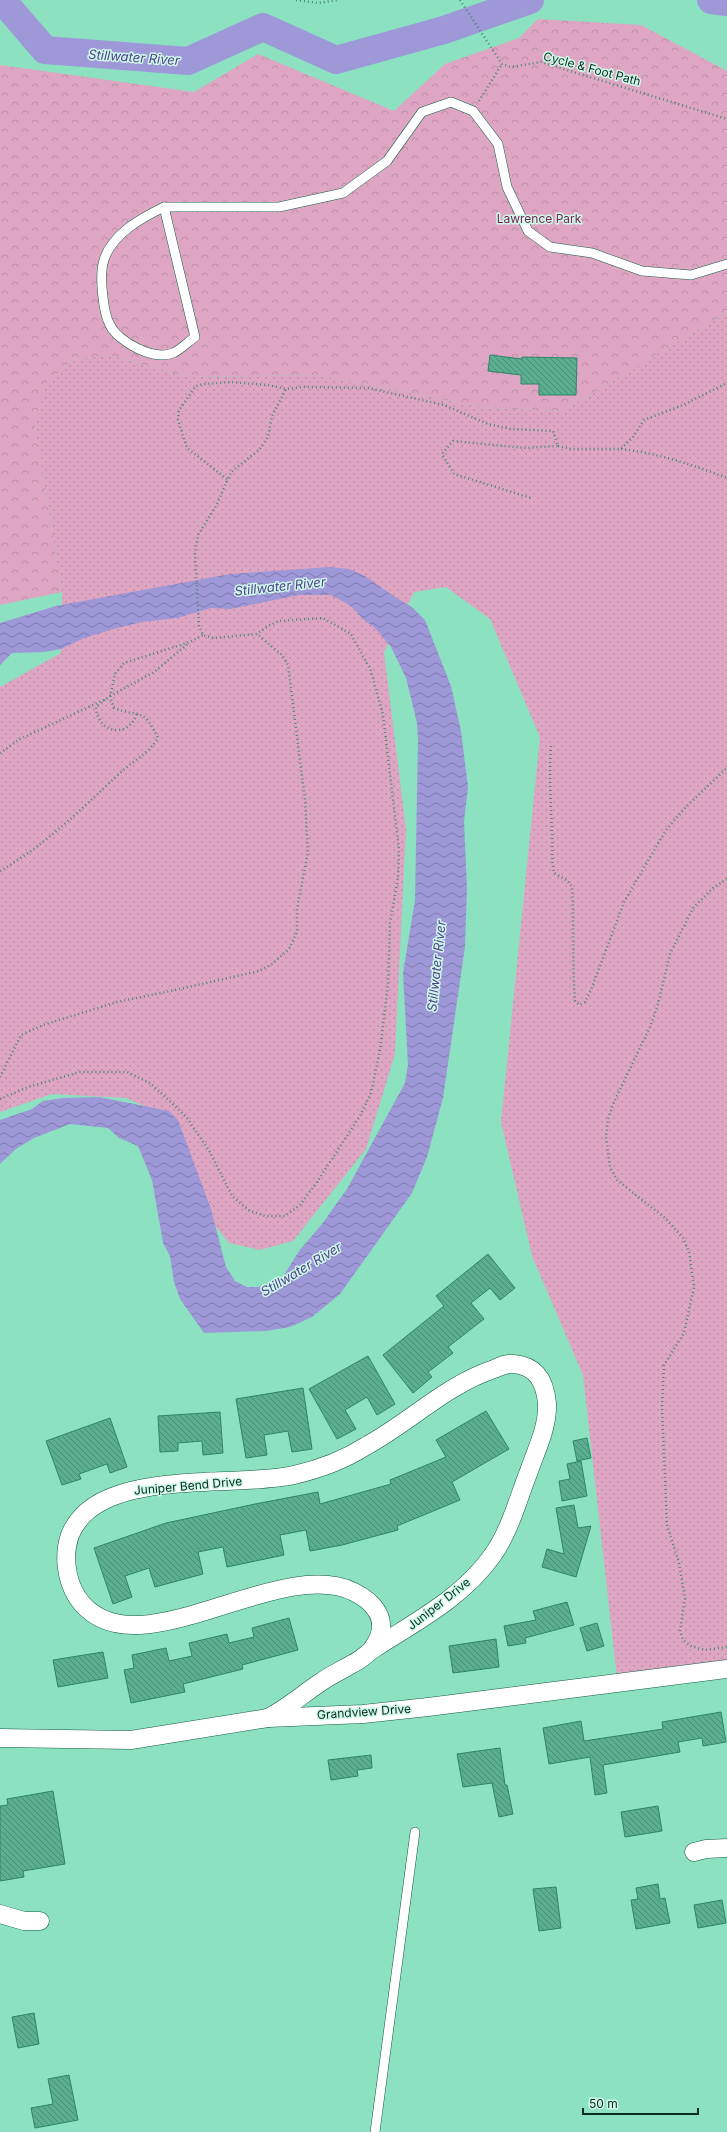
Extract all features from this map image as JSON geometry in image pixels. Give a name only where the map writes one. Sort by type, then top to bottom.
[{"type":"street","name":"Juniper Bend Drive","points":[[372,1649],[380,1636],[381,1628],[376,1611],[360,1596],[350,1590],[325,1584],[298,1585],[164,1622],[126,1626],[102,1619],[82,1603],[74,1592],[66,1565],[70,1536],[76,1523],[85,1512],[96,1503],[122,1492],[149,1488],[260,1480],[291,1476],[338,1461],[368,1445],[468,1379],[511,1363],[529,1367],[546,1386]]},
{"type":"street","name":"Juniper Drive","points":[[268,1718],[284,1709],[322,1681],[362,1658],[372,1649],[404,1631],[446,1602],[481,1570],[498,1547],[510,1521],[548,1419],[546,1386]]},
{"type":"street","name":"Grandview Drive","points":[[0,1738],[131,1740],[268,1718],[362,1714],[428,1707],[727,1669]]},
{"type":"street","points":[[694,1852],[706,1849],[727,1848]]},
{"type":"street","points":[[0,1914],[24,1922],[40,1921]]},
{"type":"lane","points":[[164,208],[195,337],[172,354],[148,353],[129,344],[110,327],[104,310],[103,260],[112,244],[122,234],[143,217],[164,208],[279,207],[342,193],[387,161],[422,112],[451,102],[473,111],[498,144],[507,188],[528,231],[550,247],[592,253],[649,271],[691,275],[727,264]]},
{"type":"lane","points":[[375,2132],[415,1832]]},
{"type":"path","points":[[296,0],[318,3],[338,0]]},
{"type":"path","points":[[460,0],[502,64],[473,111]]},
{"type":"path","name":"Cycle & Foot Path","points":[[502,64],[511,67],[541,62],[727,119]]},
{"type":"path","points":[[227,480],[187,448],[178,420],[179,410],[196,386],[204,384],[246,383],[268,385],[286,389],[302,387],[368,388],[444,405],[488,424],[504,428],[553,431],[558,446]]},
{"type":"path","points":[[621,449],[633,437],[644,420],[683,405],[727,383]]},
{"type":"path","points":[[202,635],[199,618],[195,552],[198,535],[216,506],[231,472],[259,450],[268,437],[272,416],[286,389]]},
{"type":"path","points":[[531,498],[454,474],[442,454],[453,441],[526,448],[558,446],[571,449],[621,449],[641,451],[683,462],[727,478]]},
{"type":"path","points":[[0,752],[20,738],[110,697],[154,672],[190,642],[202,635],[213,638],[257,634],[279,620],[323,618],[351,634],[372,671],[383,715],[399,850],[398,878],[390,923],[388,984],[380,1050],[371,1093],[360,1116],[315,1185],[300,1205],[285,1216],[265,1216],[248,1210],[232,1196],[210,1152],[187,1118],[150,1084],[127,1072],[80,1072],[28,1087],[0,1099]]},
{"type":"path","points":[[0,1077],[9,1060],[15,1043],[21,1035],[32,1030],[117,1002],[259,971],[272,964],[290,949],[297,932],[297,909],[308,852],[304,800],[288,665],[282,655],[257,634]]},
{"type":"path","points":[[0,871],[52,837],[121,772],[153,746],[158,738],[151,723],[141,714],[122,712],[114,708],[110,697],[115,674],[124,663],[190,642]]},
{"type":"path","points":[[110,697],[96,707],[96,713],[100,722],[114,731],[120,730],[131,724],[137,713]]},
{"type":"path","points":[[551,746],[549,770],[552,842],[551,858],[554,873],[568,881],[572,886],[575,934],[573,972],[575,1001],[579,1005],[585,1002],[591,990],[624,902],[666,830],[686,807],[727,768]]},
{"type":"path","points":[[727,879],[713,888],[693,908],[670,954],[658,1004],[650,1026],[614,1102],[608,1119],[606,1137],[610,1167],[616,1180],[665,1218],[683,1238],[689,1252],[694,1287],[684,1333],[664,1365],[662,1407],[667,1525],[679,1563],[684,1598],[680,1632],[683,1640],[691,1646],[705,1650],[727,1647]]},
{"type":"green space","name":"Lawrence Park","points":[[538,19],[641,25],[727,71],[727,312],[563,411],[488,408],[316,375],[188,377],[109,355],[75,359],[45,383],[35,426],[62,592],[0,605],[0,65],[194,92],[258,54],[394,111],[445,64],[519,38]]},
{"type":"green space","points":[[727,312],[727,1663],[617,1678],[583,1375],[532,1256],[501,1122],[540,737],[490,619],[446,587],[414,592],[384,652],[406,829],[395,1054],[366,1149],[293,1241],[260,1250],[229,1243],[198,1204],[169,1117],[126,1098],[52,1094],[0,1112],[0,687],[61,653],[62,592],[35,426],[45,383],[75,359],[109,355],[188,377],[316,375],[488,408],[563,411]]},
{"type":"water","points":[[330,567],[349,569],[365,576],[413,608],[425,620],[451,686],[461,731],[468,787],[464,821],[467,888],[465,947],[443,1098],[427,1157],[412,1193],[340,1294],[312,1317],[290,1327],[266,1331],[204,1333],[180,1299],[174,1282],[170,1256],[163,1243],[152,1180],[138,1146],[119,1138],[108,1128],[70,1124],[34,1138],[17,1148],[0,1164],[0,1120],[32,1109],[43,1101],[63,1098],[99,1097],[169,1111],[178,1120],[211,1209],[226,1267],[235,1281],[247,1287],[258,1287],[283,1277],[299,1251],[322,1224],[347,1189],[405,1083],[408,1065],[403,973],[415,900],[418,741],[417,723],[406,678],[391,647],[375,628],[363,619],[351,606],[331,595],[299,595],[230,609],[211,608],[177,618],[142,622],[84,638],[61,649],[44,652],[12,653],[0,665],[0,623],[56,606],[230,574]]},
{"type":"building","points":[[490,355],[522,359],[522,357],[577,358],[576,395],[539,395],[539,384],[521,384],[521,375],[488,371]]},
{"type":"building","points":[[488,1254],[515,1288],[500,1300],[490,1288],[471,1303],[484,1319],[448,1347],[453,1353],[428,1372],[432,1377],[413,1393],[383,1355],[444,1306],[436,1296]]},
{"type":"building","points":[[368,1356],[395,1404],[377,1415],[367,1397],[345,1410],[356,1429],[337,1439],[309,1389]]},
{"type":"building","points":[[303,1388],[312,1449],[292,1452],[288,1431],[264,1435],[267,1455],[246,1458],[236,1399]]},
{"type":"building","points":[[486,1411],[509,1449],[452,1482],[460,1500],[397,1526],[398,1530],[342,1545],[310,1551],[306,1530],[280,1535],[284,1555],[227,1567],[223,1547],[198,1552],[203,1574],[155,1587],[149,1568],[125,1576],[132,1597],[113,1604],[94,1548],[166,1523],[318,1492],[320,1504],[391,1484],[390,1480],[446,1457],[436,1440]]},
{"type":"building","points":[[220,1412],[223,1453],[203,1455],[202,1441],[178,1443],[178,1451],[160,1452],[158,1416]]},
{"type":"building","points":[[110,1418],[127,1467],[110,1473],[107,1464],[79,1474],[81,1479],[62,1485],[46,1441]]},
{"type":"building","points":[[587,1438],[591,1458],[577,1461],[573,1441]]},
{"type":"building","points":[[581,1461],[587,1496],[562,1501],[559,1481],[570,1479],[567,1464]]},
{"type":"building","points":[[574,1505],[578,1528],[591,1526],[576,1577],[542,1567],[547,1549],[564,1554],[556,1508]]},
{"type":"building","points":[[567,1602],[574,1625],[525,1638],[526,1643],[508,1646],[504,1626],[536,1620],[533,1611]]},
{"type":"building","points":[[289,1618],[298,1650],[242,1665],[243,1669],[183,1684],[185,1692],[131,1703],[124,1670],[134,1668],[132,1655],[166,1648],[169,1661],[192,1656],[189,1643],[227,1634],[229,1643],[254,1637],[252,1628]]},
{"type":"building","points":[[597,1623],[604,1646],[587,1651],[580,1628]]},
{"type":"building","points":[[496,1639],[499,1667],[453,1673],[449,1646]]},
{"type":"building","points":[[103,1652],[108,1678],[58,1687],[53,1660]]},
{"type":"building","points":[[721,1712],[726,1742],[703,1746],[702,1738],[678,1742],[680,1752],[603,1765],[607,1793],[595,1795],[590,1757],[549,1764],[543,1728],[581,1721],[584,1741],[663,1729],[662,1722]]},
{"type":"building","points":[[500,1748],[505,1785],[507,1785],[513,1814],[499,1817],[492,1783],[463,1787],[457,1754]]},
{"type":"building","points":[[371,1755],[372,1768],[357,1770],[358,1776],[331,1780],[328,1760]]},
{"type":"building","points":[[53,1791],[65,1864],[23,1871],[24,1877],[0,1881],[0,1806],[8,1805],[7,1799]]},
{"type":"building","points":[[658,1806],[662,1831],[625,1837],[621,1812]]},
{"type":"building","points":[[658,1884],[660,1899],[665,1898],[670,1923],[636,1929],[631,1900],[638,1899],[636,1888]]},
{"type":"building","points":[[556,1887],[561,1928],[539,1931],[533,1889]]},
{"type":"building","points":[[722,1900],[726,1923],[698,1928],[694,1905]]},
{"type":"building","points":[[34,2013],[39,2044],[18,2048],[12,2017]]},
{"type":"building","points":[[69,2075],[78,2120],[35,2128],[31,2108],[53,2104],[48,2079]]},
{"type":"waterway","name":"Stillwater River","points":[[2,0],[45,50],[188,61],[263,27],[336,60],[444,30],[530,0]]},
{"type":"waterway","name":"Stillwater River","points":[[711,0],[727,2]]}]
